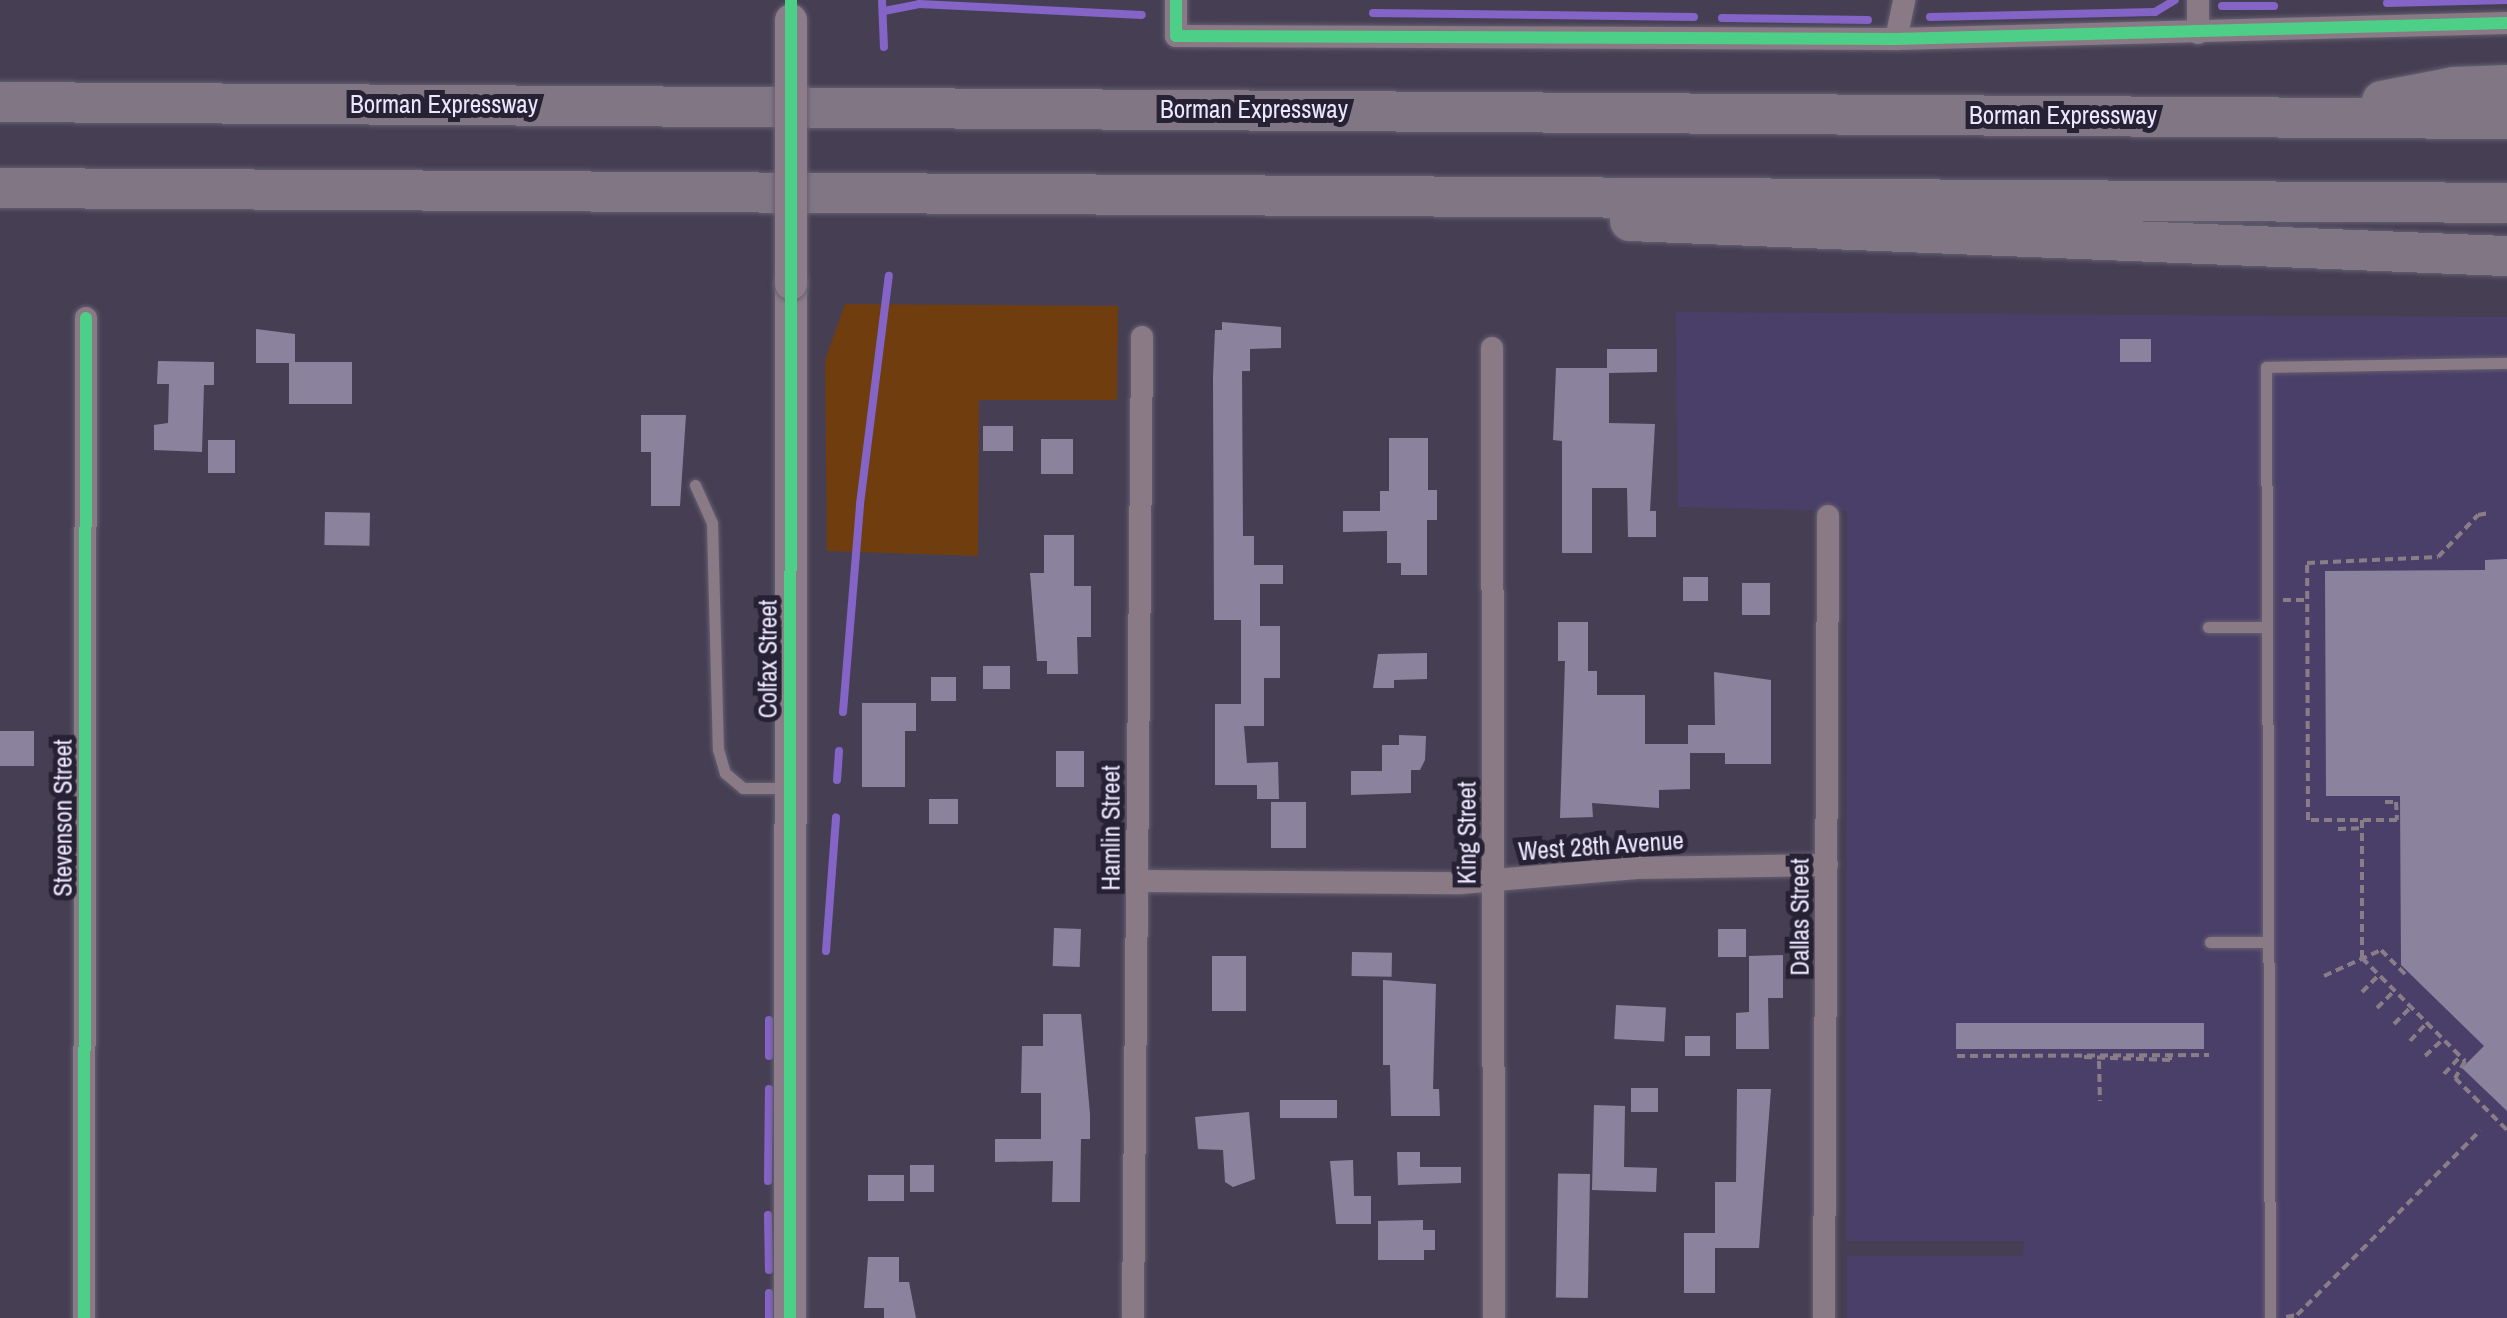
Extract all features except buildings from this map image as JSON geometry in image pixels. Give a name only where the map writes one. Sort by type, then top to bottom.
[{"type":"highway","points":[[2300,117],[2454,86],[2507,86]]},
{"type":"highway","name":"Borman Expressway","points":[[0,102],[2507,120]]},
{"type":"highway","points":[[0,188],[2507,202]]},
{"type":"highway","points":[[1462,198],[1669,227],[2507,256]]},
{"type":"street","points":[[1176,0],[1176,36],[1896,39],[2507,23]]},
{"type":"street","points":[[1896,39],[1904,0]]},
{"type":"street","points":[[2198,0],[2198,33]]},
{"type":"street","name":"Colfax Street","points":[[790,1318],[791,10]]},
{"type":"street","name":"Stevenson Street","points":[[84,1318],[86,318]]},
{"type":"street","name":"Hamlin Street","points":[[1133,1318],[1142,337]]},
{"type":"street","name":"King Street","points":[[1492,348],[1494,1318]]},
{"type":"street","name":"Dallas Street","points":[[1824,1318],[1828,516]]},
{"type":"street","name":"West 28th Avenue","points":[[1139,881],[1494,880],[1636,868],[1827,866]]},
{"type":"lane","points":[[2270,1318],[2266,366],[2507,364]]},
{"type":"lane","points":[[695,485],[712,523],[718,749],[725,773],[743,788],[790,788]]},
{"type":"lane","points":[[2208,627],[2267,627]]},
{"type":"lane","points":[[2210,942],[2268,942]]},
{"type":"path","points":[[2385,802],[2396,802],[2396,820],[2308,820],[2310,561],[2438,557],[2478,515],[2489,513]]},
{"type":"path","points":[[2283,600],[2307,600]]},
{"type":"path","points":[[2362,820],[2362,958],[2461,1056],[2465,1061],[2455,1078],[2507,1130]]},
{"type":"path","points":[[2338,828],[2362,828]]},
{"type":"path","points":[[2324,976],[2380,950],[2405,974]]},
{"type":"path","points":[[2362,992],[2379,975]]},
{"type":"path","points":[[2377,1008],[2395,990]]},
{"type":"path","points":[[2394,1024],[2411,1007]]},
{"type":"path","points":[[2410,1040],[2427,1023]]},
{"type":"path","points":[[2425,1056],[2443,1038]]},
{"type":"path","points":[[2084,1056],[2100,1061],[2170,1055]]},
{"type":"path","points":[[1957,1056],[2209,1055]]},
{"type":"path","points":[[2444,1074],[2461,1056]]},
{"type":"path","points":[[2100,1061],[2100,1101]]},
{"type":"path","points":[[2286,1316],[2297,1315],[2480,1131]]},
{"type":"shaded area","points":[[845,304],[1118,306],[1117,400],[979,400],[978,556],[827,551],[825,360]]},
{"type":"shaded area","points":[[1676,312],[2507,317],[2507,1318],[1847,1318],[1847,1256],[2023,1256],[2024,1241],[1846,1241],[1847,511],[1678,507]]},
{"type":"waterway","points":[[882,0],[884,47]]},
{"type":"waterway","points":[[1930,17],[2155,12],[2175,0]]},
{"type":"waterway","points":[[2387,3],[2507,0]]},
{"type":"waterway","points":[[884,11],[919,4],[1142,15]]},
{"type":"waterway","points":[[2222,6],[2274,6]]},
{"type":"waterway","points":[[1373,13],[1694,17]]},
{"type":"waterway","points":[[1722,18],[1868,20]]},
{"type":"waterway","points":[[843,712],[860,504],[889,276]]},
{"type":"waterway","points":[[837,780],[839,751]]},
{"type":"waterway","points":[[826,951],[836,817]]},
{"type":"waterway","points":[[769,1020],[769,1056]]},
{"type":"waterway","points":[[768,1181],[769,1089]]},
{"type":"waterway","points":[[768,1215],[769,1270]]},
{"type":"waterway","points":[[769,1293],[769,1318]]},
{"type":"cycle path","points":[[790,1318],[791,0]]},
{"type":"cycle path","points":[[1176,0],[1176,36],[1896,39],[2507,23]]},
{"type":"cycle path","points":[[84,1318],[86,318]]}]
